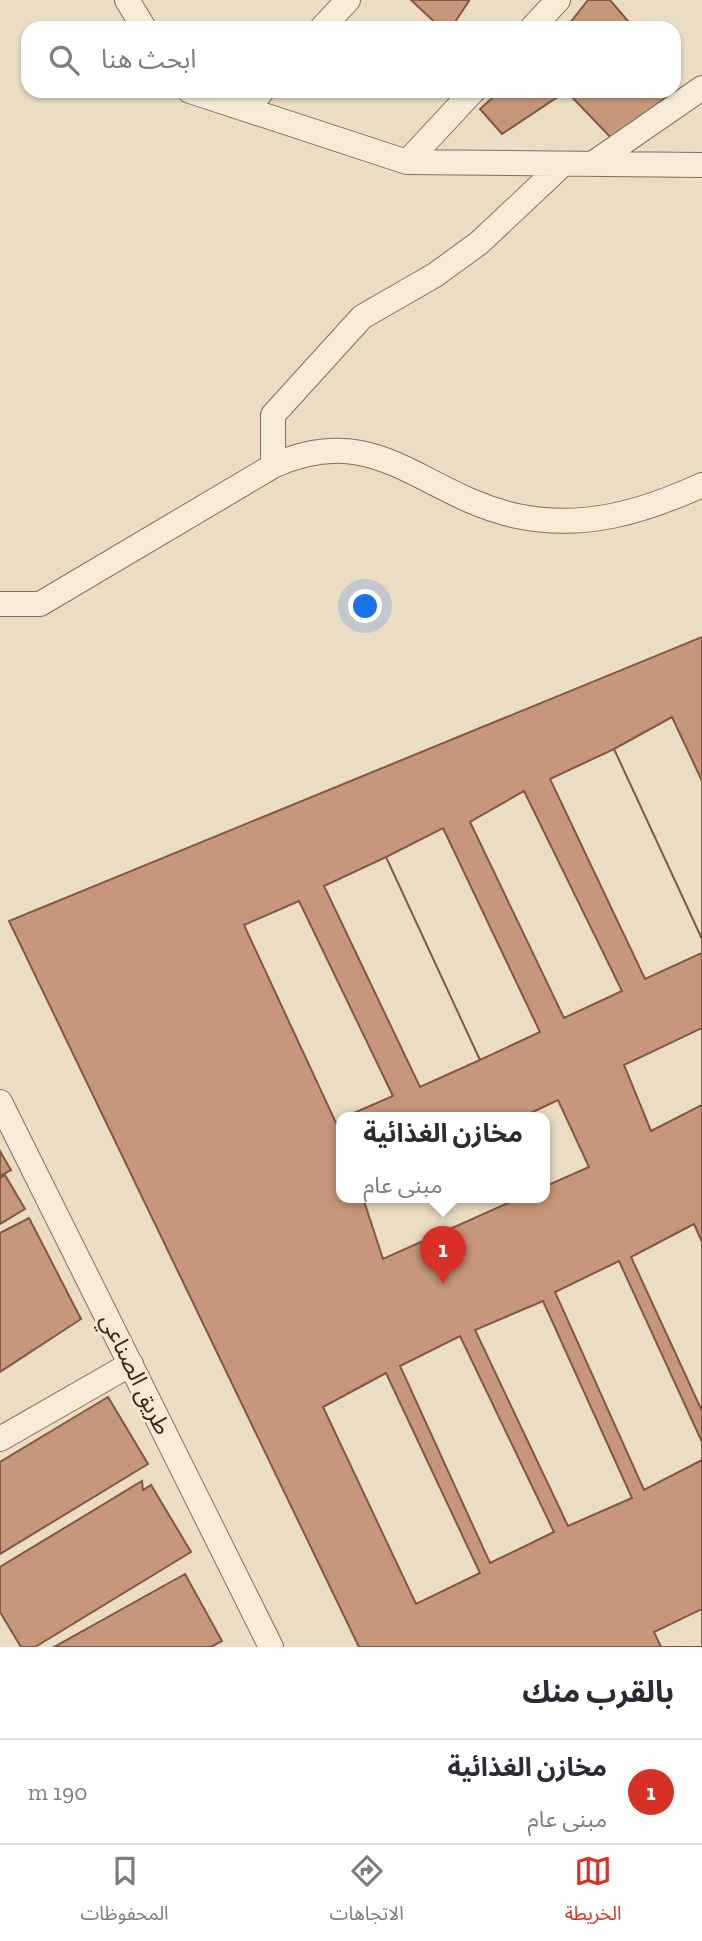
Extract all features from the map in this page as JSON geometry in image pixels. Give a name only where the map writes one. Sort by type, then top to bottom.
[{"type":"street","points":[[127,0],[140,21]]},
{"type":"street","points":[[328,21],[348,0]]},
{"type":"street","points":[[538,21],[558,0]]},
{"type":"street","points":[[592,164],[702,88]]},
{"type":"street","points":[[211,98],[407,162],[702,165]]},
{"type":"street","points":[[245,109],[255,98]]},
{"type":"street","points":[[407,162],[466,98]]},
{"type":"street","points":[[273,466],[273,415],[362,317],[435,275],[479,243],[563,164]]},
{"type":"street","points":[[0,604],[40,604],[273,466],[300,453],[330,449],[359,451],[475,502],[516,516],[558,522],[600,520],[641,510],[702,485]]},
{"type":"street","name":"طريق الصناعي","points":[[0,1102],[271,1647]]},
{"type":"street","points":[[0,1439],[131,1364]]},
{"type":"building","points":[[411,0],[469,1],[456,21],[434,21]]},
{"type":"building","points":[[588,0],[610,0],[628,21],[572,21]]},
{"type":"building","points":[[492,98],[556,98],[502,134],[480,109]]},
{"type":"building","points":[[573,98],[665,98],[614,141]]},
{"type":"building","points":[[702,637],[702,1647],[359,1647],[9,921]]},
{"type":"building","points":[[672,717],[702,781],[702,939],[614,749]]},
{"type":"building","points":[[614,749],[702,939],[702,953],[645,979],[550,779]]},
{"type":"building","points":[[524,791],[622,991],[564,1018],[470,822]]},
{"type":"building","points":[[443,828],[540,1032],[480,1060],[386,857]]},
{"type":"building","points":[[386,857],[480,1060],[420,1087],[324,886]]},
{"type":"building","points":[[299,901],[393,1096],[356,1112],[336,1112],[336,1123],[244,925]]},
{"type":"building","points":[[702,1028],[702,1105],[651,1131],[624,1065]]},
{"type":"building","points":[[558,1100],[589,1167],[550,1184],[550,1112],[533,1112]]},
{"type":"building","points":[[0,1151],[11,1170],[0,1176]]},
{"type":"building","points":[[5,1175],[25,1209],[0,1224],[0,1178]]},
{"type":"building","points":[[365,1203],[508,1203],[383,1259]]},
{"type":"building","points":[[29,1218],[81,1319],[0,1372],[0,1233]]},
{"type":"building","points":[[694,1224],[702,1242],[702,1411],[631,1257]]},
{"type":"building","points":[[619,1261],[702,1442],[702,1460],[644,1490],[555,1292]]},
{"type":"building","points":[[543,1301],[632,1498],[568,1526],[475,1330]]},
{"type":"building","points":[[460,1336],[554,1532],[490,1563],[400,1366]]},
{"type":"building","points":[[386,1373],[480,1573],[416,1604],[323,1407]]},
{"type":"building","points":[[108,1397],[148,1464],[0,1554],[0,1462]]},
{"type":"building","points":[[142,1481],[143,1490],[151,1485],[191,1552],[35,1647],[21,1647],[0,1612],[0,1567]]},
{"type":"building","points":[[185,1574],[222,1641],[211,1647],[54,1647]]},
{"type":"building","points":[[702,1609],[702,1647],[661,1647],[654,1632]]},
{"type":"place","name":"مخازن الغذائية","points":[[443,1284]]}]
